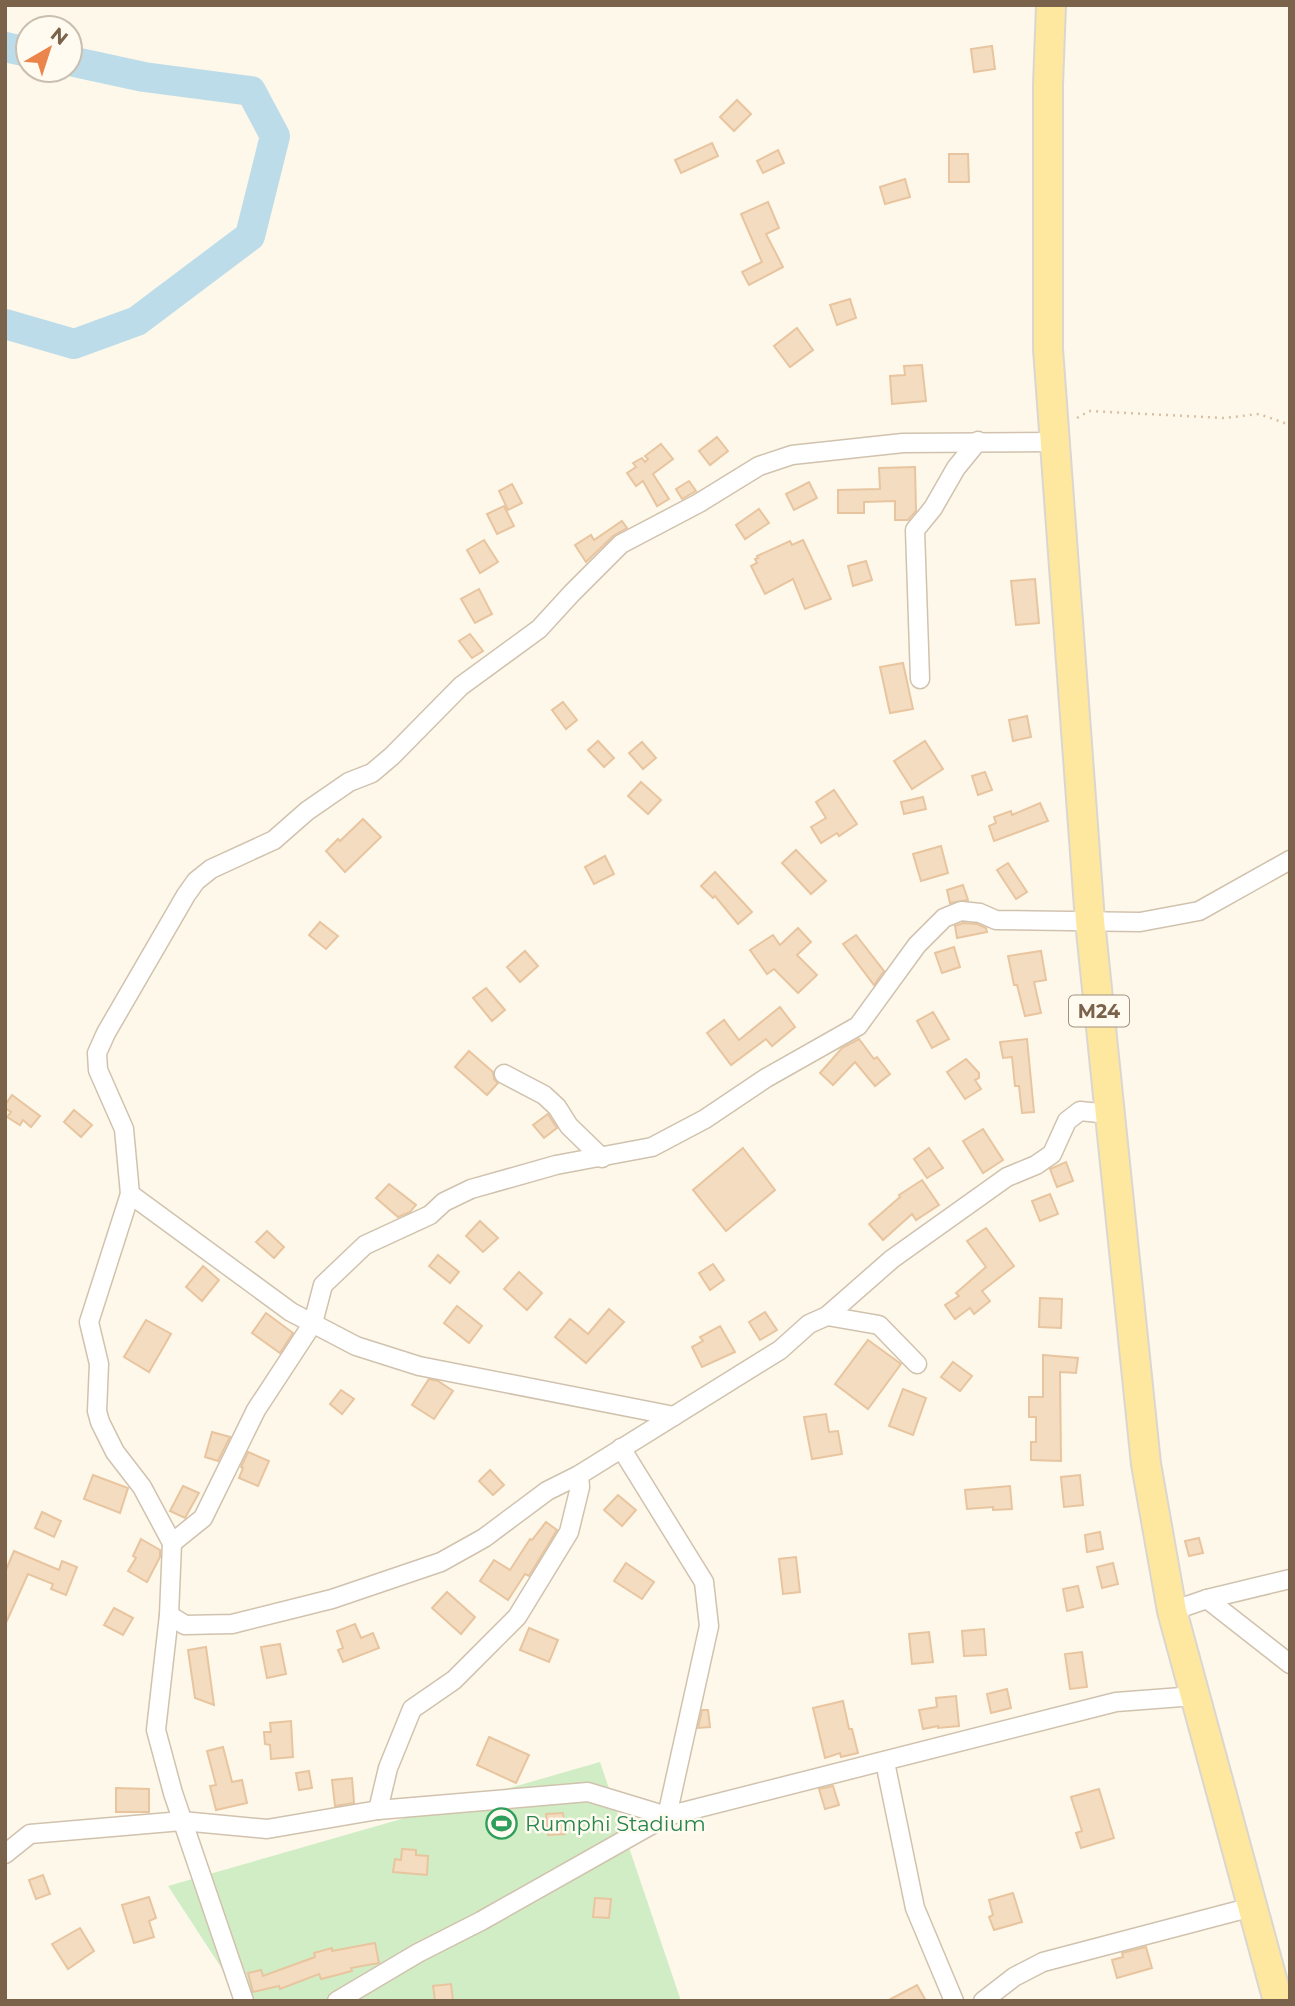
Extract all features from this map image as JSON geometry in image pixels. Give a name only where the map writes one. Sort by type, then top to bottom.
[{"type":"main road","name":"M24","points":[[1051,5],[1048,85],[1048,349],[1090,921],[1146,1464],[1172,1611],[1278,2001]]},
{"type":"street","points":[[244,2001],[182,1821],[156,1730],[169,1615],[172,1543],[142,1487],[115,1451],[97,1411],[99,1364],[89,1322],[130,1194],[124,1129],[98,1070],[97,1053],[106,1033],[196,881],[211,869],[274,840],[307,811],[349,782],[372,773],[393,756],[461,686],[539,629],[621,544],[699,503],[759,466],[792,455],[904,443],[978,442],[1055,436]]},
{"type":"street","points":[[920,679],[915,530],[933,508],[956,468],[978,442]]},
{"type":"street","points":[[172,1543],[203,1518],[256,1410],[313,1323],[323,1285],[365,1245],[430,1215],[444,1202],[471,1189],[556,1166],[652,1147],[705,1119],[766,1078],[858,1026],[917,945],[944,918],[961,911],[980,913],[996,920],[1140,922],[1199,911],[1290,860]]},
{"type":"street","points":[[504,1074],[544,1095],[557,1107],[569,1126],[602,1158]]},
{"type":"street","points":[[169,1615],[185,1625],[232,1624],[332,1598],[441,1562],[484,1538],[547,1492],[579,1475],[780,1350],[809,1324],[827,1316],[913,1243],[1007,1177],[1037,1165],[1052,1154],[1067,1121],[1080,1111],[1109,1114]]},
{"type":"street","points":[[130,1194],[291,1311],[356,1346],[419,1366],[674,1416]]},
{"type":"street","points":[[827,1316],[879,1325],[918,1364]]},
{"type":"street","points":[[621,1448],[704,1582],[709,1626],[667,1816]]},
{"type":"street","points":[[378,1810],[388,1768],[412,1709],[454,1680],[517,1617],[569,1532],[580,1487],[579,1475]]},
{"type":"street","points":[[1172,1611],[1207,1599],[1290,1579]]},
{"type":"street","points":[[1207,1599],[1290,1664]]},
{"type":"street","points":[[337,2001],[418,1953],[667,1816],[1116,1702],[1195,1696]]},
{"type":"street","points":[[885,1762],[915,1908],[954,2001]]},
{"type":"street","points":[[5,1854],[30,1834],[182,1821],[267,1829],[378,1810],[588,1792],[667,1816]]},
{"type":"street","points":[[983,2001],[1014,1977],[1043,1962],[1252,1907]]},
{"type":"path","points":[[1055,436],[1090,411],[1224,418],[1259,414],[1290,425]]},
{"type":"green space","name":"Rumphi Stadium","points":[[600,1762],[681,2001],[243,2001],[168,1886]]},
{"type":"building","points":[[992,46],[995,69],[974,72],[971,49]]},
{"type":"building","points":[[737,100],[751,114],[734,131],[720,117]]},
{"type":"building","points":[[712,143],[718,156],[681,173],[675,160]]},
{"type":"building","points":[[778,150],[784,163],[763,173],[757,161]]},
{"type":"building","points":[[949,154],[968,154],[969,182],[949,182]]},
{"type":"building","points":[[905,179],[910,197],[885,204],[880,187]]},
{"type":"building","points":[[768,202],[779,228],[766,234],[783,267],[749,285],[742,272],[762,262],[741,214]]},
{"type":"building","points":[[850,299],[856,318],[837,325],[830,305]]},
{"type":"building","points":[[797,328],[813,350],[790,367],[774,346]]},
{"type":"building","points":[[922,365],[926,401],[892,404],[890,376],[905,375],[904,366]]},
{"type":"building","points":[[717,437],[728,451],[710,465],[699,451]]},
{"type":"building","points":[[661,444],[673,459],[653,474],[669,499],[657,506],[643,481],[636,486],[627,473],[636,467],[633,463],[642,458],[645,462],[648,459],[645,456]]},
{"type":"building","points":[[915,467],[916,511],[908,520],[895,520],[895,501],[864,502],[864,513],[838,513],[838,490],[880,489],[879,468]]},
{"type":"building","points":[[689,481],[696,491],[682,499],[676,489]]},
{"type":"building","points":[[809,482],[817,498],[794,510],[786,494]]},
{"type":"building","points":[[512,484],[522,503],[508,510],[499,491]]},
{"type":"building","points":[[504,506],[514,526],[497,534],[487,514]]},
{"type":"building","points":[[759,509],[769,523],[745,539],[736,525]]},
{"type":"building","points":[[622,521],[627,528],[613,536],[586,562],[575,545],[591,535],[594,540]]},
{"type":"building","points":[[484,540],[498,562],[480,573],[467,550]]},
{"type":"building","points":[[803,540],[831,599],[805,609],[793,579],[765,594],[751,566],[757,563],[757,556],[790,541],[792,545]]},
{"type":"building","points":[[866,561],[872,580],[853,586],[848,566]]},
{"type":"building","points":[[1035,579],[1039,623],[1016,625],[1011,581]]},
{"type":"building","points":[[479,589],[492,614],[475,623],[461,599]]},
{"type":"building","points":[[470,634],[483,651],[472,658],[459,641]]},
{"type":"building","points":[[903,663],[913,709],[890,713],[880,667]]},
{"type":"building","points":[[563,702],[577,720],[566,729],[552,710]]},
{"type":"building","points":[[1027,716],[1031,737],[1013,741],[1009,720]]},
{"type":"building","points":[[598,741],[614,758],[604,767],[588,750]]},
{"type":"building","points":[[925,741],[943,769],[912,789],[894,761]]},
{"type":"building","points":[[642,742],[656,758],[643,769],[629,753]]},
{"type":"building","points":[[985,772],[992,790],[978,795],[972,776]]},
{"type":"building","points":[[641,782],[661,800],[648,814],[628,796]]},
{"type":"building","points":[[834,790],[857,824],[839,836],[837,833],[821,843],[811,827],[826,818],[816,802]]},
{"type":"building","points":[[923,797],[926,809],[904,814],[901,802]]},
{"type":"building","points":[[1040,803],[1048,821],[994,841],[989,826],[996,823],[994,817],[1011,811],[1012,815]]},
{"type":"building","points":[[363,819],[381,837],[345,872],[326,851]]},
{"type":"building","points":[[941,846],[948,873],[921,881],[913,854]]},
{"type":"building","points":[[796,850],[826,881],[811,894],[782,863]]},
{"type":"building","points":[[605,856],[614,874],[594,884],[585,867]]},
{"type":"building","points":[[1008,863],[1027,892],[1016,899],[997,870]]},
{"type":"building","points":[[715,872],[752,912],[738,924],[715,896],[713,898],[701,886]]},
{"type":"building","points":[[963,885],[968,900],[950,903],[947,890]]},
{"type":"building","points":[[320,922],[338,936],[326,949],[309,935]]},
{"type":"building","points":[[963,923],[977,924],[986,928],[987,932],[957,938],[955,926]]},
{"type":"building","points":[[798,928],[811,942],[797,955],[817,975],[798,993],[774,969],[767,974],[750,950],[773,935],[780,945]]},
{"type":"building","points":[[856,935],[884,971],[874,985],[843,944]]},
{"type":"building","points":[[954,947],[960,967],[942,973],[935,953]]},
{"type":"building","points":[[525,951],[538,966],[520,982],[507,967]]},
{"type":"building","points":[[1041,951],[1046,980],[1034,982],[1041,1013],[1025,1016],[1017,985],[1014,985],[1008,956]]},
{"type":"building","points":[[486,988],[505,1010],[492,1021],[473,998]]},
{"type":"building","points":[[780,1007],[795,1027],[772,1046],[766,1039],[731,1065],[707,1033],[724,1020],[739,1040]]},
{"type":"building","points":[[933,1012],[949,1039],[932,1048],[917,1021]]},
{"type":"building","points":[[859,1039],[890,1074],[875,1086],[855,1062],[833,1085],[820,1073],[842,1048]]},
{"type":"building","points":[[1027,1039],[1034,1112],[1022,1113],[1019,1086],[1015,1086],[1012,1057],[1003,1058],[1000,1042]]},
{"type":"building","points":[[469,1051],[493,1072],[498,1083],[487,1095],[455,1067]]},
{"type":"building","points":[[966,1059],[979,1073],[979,1078],[975,1080],[981,1089],[965,1099],[947,1072]]},
{"type":"building","points":[[12,1095],[40,1116],[31,1127],[23,1120],[20,1125],[7,1117],[11,1112],[5,1105]]},
{"type":"building","points":[[74,1110],[92,1125],[81,1137],[64,1122]]},
{"type":"building","points":[[548,1114],[557,1128],[544,1138],[533,1125]]},
{"type":"building","points":[[983,1129],[1003,1160],[983,1173],[963,1141]]},
{"type":"building","points":[[743,1148],[775,1190],[726,1231],[693,1190]]},
{"type":"building","points":[[929,1148],[943,1168],[927,1178],[914,1159]]},
{"type":"building","points":[[1066,1162],[1073,1181],[1057,1187],[1050,1169]]},
{"type":"building","points":[[922,1180],[939,1205],[916,1220],[912,1214],[883,1240],[869,1224],[900,1197],[899,1195]]},
{"type":"building","points":[[389,1184],[416,1205],[410,1212],[398,1217],[376,1198]]},
{"type":"building","points":[[1050,1194],[1058,1214],[1040,1221],[1032,1201]]},
{"type":"building","points":[[480,1221],[498,1238],[483,1252],[466,1236]]},
{"type":"building","points":[[986,1228],[1014,1266],[982,1291],[990,1301],[974,1314],[970,1308],[955,1319],[945,1305],[959,1296],[956,1293],[986,1267],[967,1241]]},
{"type":"building","points":[[267,1231],[284,1247],[274,1258],[256,1242]]},
{"type":"building","points":[[438,1255],[459,1272],[450,1283],[429,1266]]},
{"type":"building","points":[[713,1264],[724,1280],[710,1290],[699,1273]]},
{"type":"building","points":[[203,1266],[219,1280],[202,1301],[186,1287]]},
{"type":"building","points":[[519,1272],[542,1293],[527,1310],[504,1289]]},
{"type":"building","points":[[1040,1298],[1062,1299],[1061,1328],[1039,1327]]},
{"type":"building","points":[[457,1306],[482,1326],[469,1343],[444,1323]]},
{"type":"building","points":[[609,1309],[624,1322],[586,1363],[555,1337],[570,1319],[588,1334]]},
{"type":"building","points":[[765,1312],[777,1330],[760,1340],[749,1322]]},
{"type":"building","points":[[266,1313],[293,1333],[280,1353],[252,1333]]},
{"type":"building","points":[[146,1320],[171,1334],[149,1372],[124,1357]]},
{"type":"building","points":[[720,1326],[735,1352],[702,1367],[692,1347],[703,1341],[700,1337]]},
{"type":"building","points":[[868,1340],[901,1364],[868,1409],[835,1384]]},
{"type":"building","points":[[1043,1355],[1078,1358],[1076,1373],[1060,1372],[1061,1461],[1031,1460],[1031,1442],[1036,1442],[1036,1417],[1029,1417],[1029,1397],[1043,1397]]},
{"type":"building","points":[[953,1362],[972,1376],[960,1391],[941,1377]]},
{"type":"building","points":[[429,1379],[438,1381],[453,1391],[434,1419],[412,1405]]},
{"type":"building","points":[[903,1389],[926,1398],[913,1435],[889,1426]]},
{"type":"building","points":[[341,1390],[354,1399],[342,1414],[330,1404]]},
{"type":"building","points":[[826,1414],[829,1432],[838,1431],[842,1454],[812,1459],[804,1417]]},
{"type":"building","points":[[212,1432],[230,1437],[218,1461],[205,1457]]},
{"type":"building","points":[[248,1452],[269,1461],[258,1486],[239,1478]]},
{"type":"building","points":[[490,1470],[504,1485],[493,1495],[479,1481]]},
{"type":"building","points":[[93,1475],[128,1488],[120,1513],[84,1499]]},
{"type":"building","points":[[1080,1475],[1083,1505],[1064,1507],[1061,1477]]},
{"type":"building","points":[[183,1486],[199,1493],[185,1518],[170,1511]]},
{"type":"building","points":[[1010,1486],[1012,1509],[967,1509],[965,1490]]},
{"type":"building","points":[[618,1495],[636,1510],[622,1526],[604,1510]]},
{"type":"building","points":[[42,1512],[61,1521],[54,1537],[35,1528]]},
{"type":"building","points":[[546,1522],[557,1530],[529,1576],[525,1574],[508,1600],[480,1581],[494,1560],[510,1570],[530,1539],[532,1540]]},
{"type":"building","points":[[1100,1532],[1103,1549],[1087,1552],[1085,1535]]},
{"type":"building","points":[[1199,1538],[1203,1553],[1189,1556],[1185,1541]]},
{"type":"building","points":[[141,1539],[160,1550],[160,1557],[147,1582],[128,1571],[136,1558],[133,1556]]},
{"type":"building","points":[[14,1551],[59,1570],[62,1561],[77,1567],[66,1595],[51,1589],[53,1584],[28,1574],[5,1625],[5,1572]]},
{"type":"building","points":[[796,1557],[800,1592],[783,1594],[779,1559]]},
{"type":"building","points":[[626,1563],[654,1582],[642,1599],[614,1581]]},
{"type":"building","points":[[1113,1563],[1118,1584],[1102,1588],[1097,1567]]},
{"type":"building","points":[[1078,1586],[1083,1607],[1067,1611],[1063,1589]]},
{"type":"building","points":[[447,1592],[475,1617],[461,1634],[432,1608]]},
{"type":"building","points":[[114,1608],[133,1618],[123,1635],[104,1625]]},
{"type":"building","points":[[355,1624],[361,1638],[373,1633],[379,1648],[343,1662],[338,1650],[343,1648],[337,1631]]},
{"type":"building","points":[[529,1628],[558,1640],[549,1662],[520,1650]]},
{"type":"building","points":[[984,1629],[986,1655],[964,1656],[962,1631]]},
{"type":"building","points":[[929,1632],[933,1662],[912,1664],[909,1634]]},
{"type":"building","points":[[280,1644],[286,1674],[267,1678],[261,1647]]},
{"type":"building","points":[[206,1647],[214,1705],[195,1698],[188,1650]]},
{"type":"building","points":[[1082,1652],[1087,1687],[1070,1689],[1065,1654]]},
{"type":"building","points":[[1007,1689],[1011,1708],[991,1713],[987,1694]]},
{"type":"building","points":[[956,1696],[959,1726],[923,1729],[919,1710],[937,1707],[936,1698]]},
{"type":"building","points":[[843,1701],[858,1753],[841,1757],[840,1753],[825,1758],[813,1708]]},
{"type":"building","points":[[702,1710],[708,1710],[710,1727],[698,1728]]},
{"type":"building","points":[[291,1721],[293,1757],[271,1759],[270,1745],[265,1744],[264,1732],[271,1732],[270,1723]]},
{"type":"building","points":[[489,1737],[529,1755],[516,1783],[477,1765]]},
{"type":"building","points":[[223,1747],[232,1782],[242,1780],[247,1803],[216,1810],[210,1786],[216,1785],[207,1751]]},
{"type":"building","points":[[309,1771],[312,1788],[299,1790],[296,1773]]},
{"type":"building","points":[[352,1778],[354,1803],[335,1806],[332,1780]]},
{"type":"building","points":[[833,1786],[839,1805],[825,1809],[819,1789]]},
{"type":"building","points":[[116,1788],[149,1789],[149,1812],[116,1812]]},
{"type":"building","points":[[1099,1789],[1114,1838],[1081,1848],[1076,1833],[1082,1831],[1071,1797]]},
{"type":"building","points":[[563,1813],[565,1834],[548,1835],[546,1814]]},
{"type":"building","points":[[402,1849],[416,1850],[416,1855],[428,1856],[427,1875],[393,1872],[395,1859],[401,1860]]},
{"type":"building","points":[[43,1875],[50,1894],[36,1899],[29,1880]]},
{"type":"building","points":[[1013,1893],[1022,1922],[994,1930],[989,1917],[993,1915],[989,1900]]},
{"type":"building","points":[[149,1897],[156,1918],[149,1921],[154,1937],[134,1943],[122,1905]]},
{"type":"building","points":[[595,1898],[611,1899],[609,1918],[593,1917]]},
{"type":"building","points":[[80,1928],[94,1951],[68,1969],[52,1944]]},
{"type":"building","points":[[375,1943],[379,1963],[351,1968],[352,1971],[321,1979],[319,1974],[280,1989],[279,1986],[253,1992],[248,1973],[261,1970],[263,1976],[315,1957],[314,1953]]},
{"type":"building","points":[[1146,1947],[1152,1968],[1117,1978],[1112,1960],[1123,1957],[1122,1953]]},
{"type":"building","points":[[451,1984],[453,2001],[435,2001],[433,1986]]},
{"type":"building","points":[[917,1985],[926,2001],[887,2001]]},
{"type":"waterway","points":[[5,47],[14,49]]},
{"type":"waterway","points":[[5,324],[74,344],[137,321],[250,236],[275,136],[251,91],[144,77],[84,64]]},
{"type":"place","name":"Rumphi Stadium","points":[[502,1824]]}]
